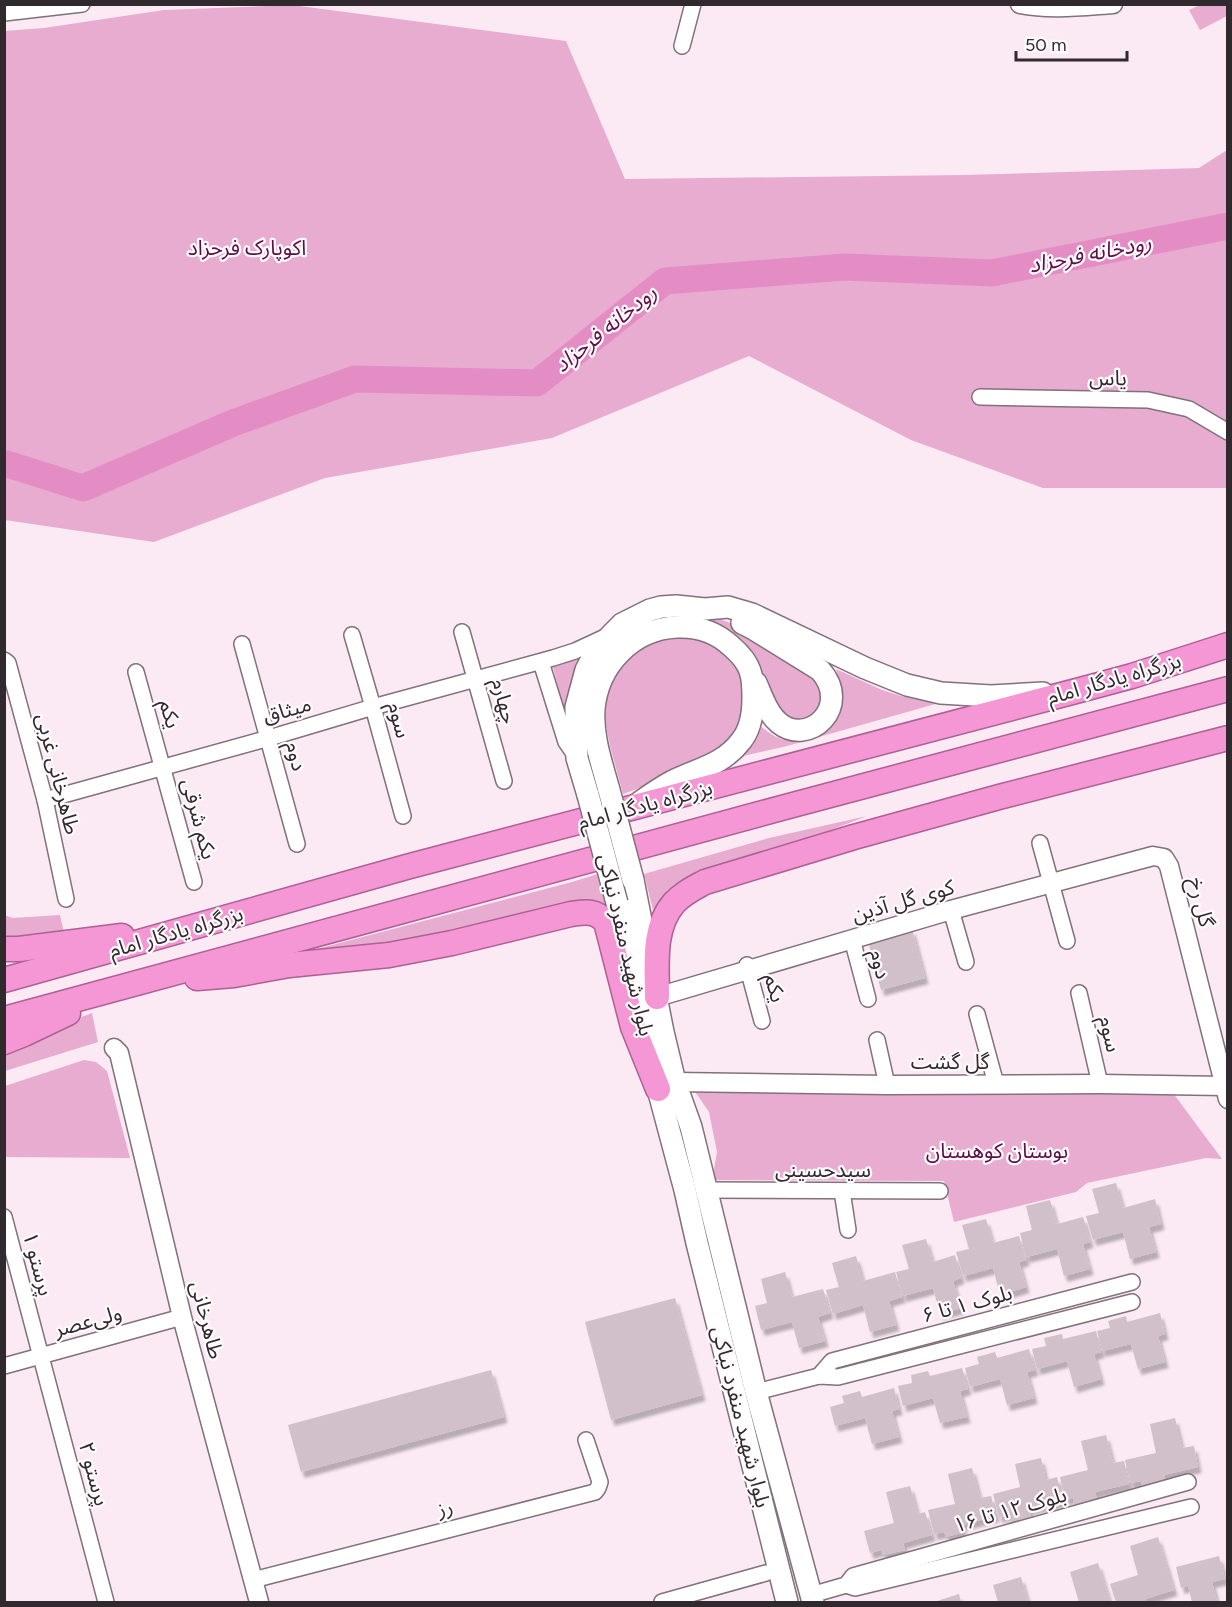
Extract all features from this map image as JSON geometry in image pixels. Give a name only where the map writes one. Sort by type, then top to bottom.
[{"type":"highway","name":"بزرگراه یادگار امام","points":[[4,980],[410,866],[1132,676],[1227,645]]},
{"type":"highway","name":"بزرگراه یادگار امام","points":[[4,1019],[1227,689]]},
{"type":"highway","points":[[657,997],[657,946],[662,925],[673,904],[686,892],[705,882],[999,797],[1227,738]]},
{"type":"highway","points":[[4,1042],[133,984],[234,975],[289,965],[389,955],[452,943],[572,914],[590,912],[600,916],[606,922],[633,1027],[666,1085]]},
{"type":"highway","points":[[4,949],[193,927]]},
{"type":"main road","name":"بلوار شهید منفرد نیاکی","points":[[787,1602],[697,1243],[666,1085],[640,999],[618,903],[577,758],[576,707],[586,670],[596,651],[622,624],[650,610],[676,606],[705,609],[728,607],[752,614],[865,668],[907,685],[941,693],[991,696],[1080,690]]},
{"type":"main road","name":"بلوار شهید منفرد نیاکی","points":[[705,609],[752,628],[820,670],[830,685],[832,702],[819,723],[808,729],[794,730],[784,727],[768,709],[739,653],[724,639],[696,628],[665,627],[638,637],[628,644],[609,665],[600,682],[594,709],[595,739],[633,880],[663,1032],[666,1085],[691,1127],[756,1392],[812,1599]]},
{"type":"main road","points":[[630,808],[671,782],[716,763],[742,740],[753,714],[750,671]]},
{"type":"main road","points":[[697,1243],[699,1308],[774,1602]]},
{"type":"street","points":[[4,13],[82,4]]},
{"type":"street","points":[[682,46],[693,4]]},
{"type":"street","points":[[1020,4],[1028,6],[1113,4]]},
{"type":"street","name":"یاس","points":[[980,397],[1148,400],[1189,409],[1227,432]]},
{"type":"street","name":"چهارم","points":[[462,632],[504,781]]},
{"type":"street","name":"میثاق","points":[[45,800],[269,738],[374,706],[541,662],[575,651],[612,634]]},
{"type":"street","name":"سوم","points":[[352,635],[374,706],[403,816]]},
{"type":"street","name":"دوم","points":[[243,644],[297,844]]},
{"type":"street","name":"طاهرخانی غربی","points":[[4,660],[8,663],[45,800],[66,899]]},
{"type":"street","points":[[541,662],[566,742],[577,758]]},
{"type":"street","name":"یکم","points":[[136,672],[163,767]]},
{"type":"street","name":"یکم شرقی","points":[[163,767],[194,882]]},
{"type":"street","points":[[1040,843],[1067,941]]},
{"type":"street","name":"کوی گل آذین","points":[[657,997],[748,968],[951,910],[1153,856],[1164,858]]},
{"type":"street","name":"گل رخ","points":[[1164,858],[1169,866],[1226,1093]]},
{"type":"street","points":[[951,910],[966,962]]},
{"type":"street","name":"دوم","points":[[852,939],[868,999]]},
{"type":"street","name":"یکم","points":[[748,968],[762,1021]]},
{"type":"street","name":"سوم","points":[[1079,993],[1100,1084]]},
{"type":"street","points":[[977,1014],[996,1084]]},
{"type":"street","points":[[877,1040],[887,1085]]},
{"type":"street","name":"طاهرخانی","points":[[114,1048],[119,1053],[182,1317],[259,1602]]},
{"type":"street","name":"گل گشت","points":[[666,1085],[1100,1084],[1226,1093]]},
{"type":"street","name":"سیدحسینی","points":[[707,1190],[940,1191]]},
{"type":"street","points":[[842,1191],[848,1230]]},
{"type":"street","name":"پرستو ۱","points":[[4,1217],[41,1356]]},
{"type":"street","name":"بلوک ۱ تا ۶","points":[[819,1376],[832,1361],[1132,1282]]},
{"type":"street","points":[[756,1392],[819,1376],[838,1377],[1132,1302]]},
{"type":"street","name":"ولی‌عصر","points":[[4,1366],[182,1317]]},
{"type":"street","name":"پرستو ۲","points":[[41,1356],[106,1602]]},
{"type":"street","name":"رز","points":[[253,1580],[595,1492],[600,1482],[586,1440]]},
{"type":"street","name":"بلوک ۱۲ تا ۱۶","points":[[846,1584],[853,1576],[1188,1482]]},
{"type":"street","points":[[812,1599],[846,1584],[855,1588],[1191,1507]]},
{"type":"street","points":[[662,1602],[766,1574]]},
{"type":"green space","name":"اکوپارک فرحزاد","points":[[292,5],[566,41],[625,179],[965,175],[1199,168],[1227,150],[1227,488],[1043,488],[911,440],[749,356],[552,438],[325,478],[154,542],[5,520],[4,31],[44,28],[164,10]]},
{"type":"green space","points":[[1200,5],[1227,5],[1227,16],[1200,30],[1189,10]]},
{"type":"green space","points":[[713,616],[740,627],[800,661],[827,690],[816,717],[788,722],[710,625]]},
{"type":"green space","points":[[667,634],[705,638],[734,659],[743,678],[747,706],[732,744],[670,777],[623,794],[606,726],[604,704],[607,687],[629,653]]},
{"type":"green space","points":[[578,659],[565,715],[553,667]]},
{"type":"green space","points":[[836,669],[882,690],[939,703],[787,746],[743,756],[760,726],[778,738],[791,741],[818,735],[830,728],[840,711],[843,697]]},
{"type":"green space","points":[[867,816],[774,852],[674,885],[653,910],[644,874],[769,838]]},
{"type":"green space","points":[[604,872],[618,930],[607,915],[515,921],[237,970],[572,882]]},
{"type":"green space","points":[[4,915],[13,918],[60,915],[64,933],[5,937]]},
{"type":"green space","points":[[92,1013],[98,1042],[5,1071],[5,1046]]},
{"type":"green space","points":[[84,1060],[96,1062],[107,1071],[130,1158],[5,1157],[5,1086]]},
{"type":"green space","name":"بوستان کوهستان","points":[[694,1090],[1173,1093],[1222,1159],[1206,1158],[1087,1183],[1076,1192],[954,1222],[944,1181],[712,1180],[717,1152],[709,1112]]},
{"type":"building","points":[[912,929],[925,978],[881,990],[868,941]]},
{"type":"building","points":[[1116,1183],[1123,1208],[1155,1199],[1161,1224],[1149,1227],[1156,1252],[1130,1259],[1123,1232],[1093,1240],[1086,1216],[1099,1213],[1092,1189]]},
{"type":"building","points":[[1050,1200],[1057,1224],[1083,1217],[1090,1242],[1083,1244],[1090,1269],[1064,1276],[1057,1249],[1026,1257],[1020,1233],[1032,1230],[1026,1206]]},
{"type":"building","points":[[986,1219],[993,1243],[1019,1236],[1026,1260],[1019,1262],[1026,1287],[1000,1295],[993,1268],[963,1276],[956,1252],[969,1249],[962,1225]]},
{"type":"building","points":[[926,1239],[933,1262],[955,1255],[961,1278],[953,1281],[961,1308],[940,1314],[933,1288],[903,1296],[896,1272],[909,1269],[902,1245]]},
{"type":"building","points":[[856,1256],[863,1281],[895,1272],[902,1297],[889,1301],[896,1325],[870,1332],[863,1305],[833,1314],[826,1290],[839,1287],[832,1263]]},
{"type":"building","points":[[785,1272],[792,1297],[823,1289],[830,1313],[818,1317],[825,1341],[799,1348],[792,1322],[761,1330],[755,1306],[767,1303],[761,1279]]},
{"type":"building","points":[[675,1298],[702,1395],[611,1420],[585,1322]]},
{"type":"building","points":[[1160,1313],[1165,1334],[1158,1336],[1165,1362],[1138,1369],[1131,1344],[1102,1351],[1097,1331],[1110,1328],[1108,1321],[1126,1316],[1127,1322]]},
{"type":"building","points":[[1096,1331],[1101,1352],[1094,1354],[1101,1379],[1074,1387],[1067,1361],[1037,1369],[1032,1349],[1046,1346],[1044,1338],[1062,1334],[1063,1339]]},
{"type":"building","points":[[1029,1349],[1035,1370],[1027,1372],[1034,1398],[1007,1405],[1000,1379],[970,1387],[965,1368],[979,1364],[977,1357],[995,1352],[997,1358]]},
{"type":"building","points":[[962,1368],[968,1389],[960,1391],[967,1417],[940,1423],[933,1398],[903,1406],[898,1386],[912,1383],[911,1375],[928,1371],[930,1376]]},
{"type":"building","points":[[491,1370],[504,1417],[301,1472],[288,1425]]},
{"type":"building","points":[[894,1388],[899,1409],[892,1411],[899,1437],[872,1444],[865,1418],[835,1426],[830,1407],[844,1403],[842,1396],[860,1391],[862,1397]]},
{"type":"building","points":[[1175,1418],[1182,1448],[1194,1446],[1198,1467],[1164,1475],[1166,1482],[1143,1488],[1141,1481],[1130,1483],[1125,1460],[1156,1453],[1150,1424]]},
{"type":"building","points":[[1106,1435],[1113,1463],[1124,1461],[1129,1484],[1095,1492],[1097,1499],[1074,1505],[1073,1498],[1065,1499],[1060,1477],[1088,1470],[1081,1441]]},
{"type":"building","points":[[1041,1458],[1046,1480],[1057,1477],[1063,1501],[1029,1509],[1031,1517],[1010,1522],[1009,1515],[999,1517],[993,1494],[1020,1487],[1015,1464]]},
{"type":"building","points":[[972,1468],[980,1498],[991,1496],[996,1516],[962,1525],[964,1532],[946,1537],[944,1532],[934,1534],[928,1510],[955,1504],[948,1474]]},
{"type":"building","points":[[910,1486],[918,1514],[925,1512],[932,1535],[903,1543],[905,1550],[883,1555],[881,1550],[870,1553],[864,1531],[894,1523],[886,1492]]},
{"type":"building","points":[[1158,1537],[1174,1590],[1145,1599],[1146,1602],[1116,1602],[1110,1584],[1138,1575],[1130,1546]]},
{"type":"building","points":[[1219,1556],[1225,1579],[1212,1582],[1217,1602],[1192,1602],[1188,1586],[1181,1588],[1176,1567]]},
{"type":"building","points":[[1098,1563],[1110,1602],[1079,1602],[1070,1572]]},
{"type":"building","points":[[1021,1577],[1028,1602],[998,1602],[993,1585]]},
{"type":"building","points":[[959,1594],[961,1602],[934,1602]]},
{"type":"waterway","name":"رودخانه فرحزاد","points":[[4,464],[83,488],[233,423],[355,379],[537,383],[665,281],[845,267],[992,273],[1228,226]]}]
